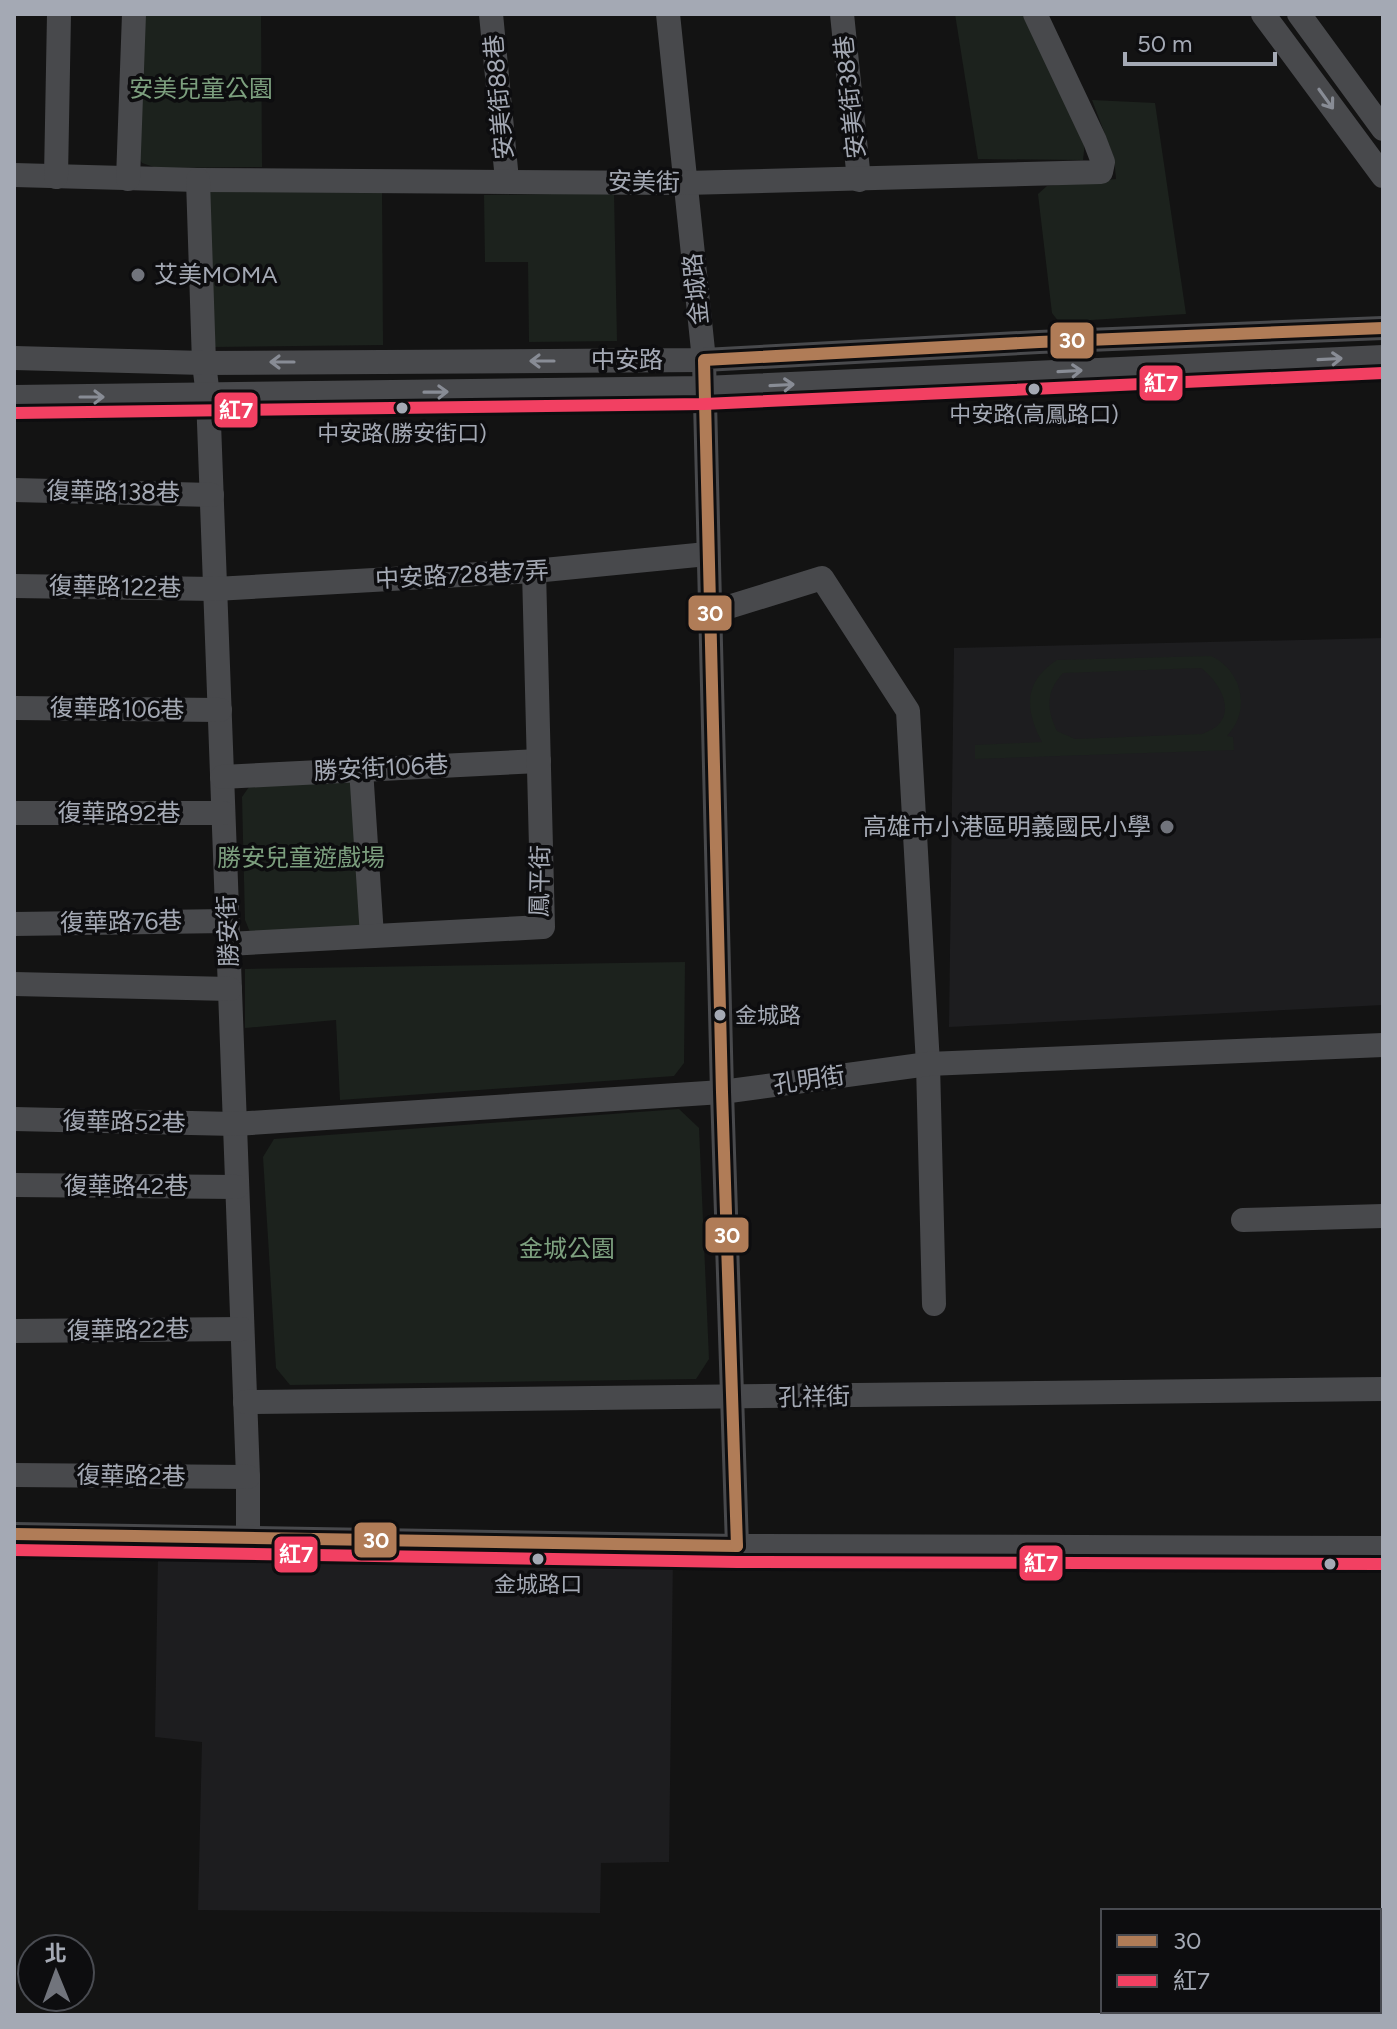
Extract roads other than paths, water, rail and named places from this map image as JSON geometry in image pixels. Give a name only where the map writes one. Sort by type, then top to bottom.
[{"type":"street","points":[[56,177],[59,14]]},
{"type":"street","points":[[128,179],[134,14]]},
{"type":"street","name":"安美街88巷","points":[[491,14],[507,180]]},
{"type":"street","name":"金城路","points":[[668,14],[704,360],[737,1546]]},
{"type":"street","name":"安美街38巷","points":[[842,14],[859,180]]},
{"type":"street","name":"安美街","points":[[14,175],[198,180],[685,183],[1101,172],[1103,162],[1095,141],[1035,14]]},
{"type":"street","points":[[1263,14],[1383,176]]},
{"type":"street","points":[[1299,14],[1383,129]]},
{"type":"street","name":"勝安街","points":[[198,180],[220,710],[248,1540]]},
{"type":"street","name":"中安路","points":[[14,358],[204,363],[704,360],[1383,328]]},
{"type":"street","name":"中安路","points":[[14,397],[704,388],[1383,357]]},
{"type":"street","name":"復華路138巷","points":[[14,490],[212,495]]},
{"type":"street","name":"中安路728巷7弄","points":[[215,589],[534,571],[707,554]]},
{"type":"street","name":"鳳平街","points":[[228,932],[372,936],[543,927],[534,571]]},
{"type":"street","points":[[709,613],[822,578],[908,711],[928,1064],[934,1304]]},
{"type":"street","name":"復華路122巷","points":[[14,586],[215,589]]},
{"type":"street","name":"復華路106巷","points":[[14,708],[220,710]]},
{"type":"street","name":"勝安街106巷","points":[[222,777],[539,761]]},
{"type":"street","points":[[361,769],[372,936]]},
{"type":"street","name":"復華路92巷","points":[[14,813],[223,813]]},
{"type":"street","name":"復華路76巷","points":[[14,924],[228,932]]},
{"type":"street","points":[[14,984],[230,989]]},
{"type":"street","name":"孔明街","points":[[235,1124],[722,1092],[928,1064],[1383,1045]]},
{"type":"street","name":"復華路52巷","points":[[14,1119],[235,1124]]},
{"type":"street","name":"復華路42巷","points":[[14,1185],[237,1187]]},
{"type":"street","points":[[1243,1220],[1383,1216]]},
{"type":"street","name":"復華路22巷","points":[[14,1331],[242,1329]]},
{"type":"street","name":"孔祥街","points":[[245,1402],[1383,1389]]},
{"type":"street","name":"復華路2巷","points":[[14,1475],[248,1477]]},
{"type":"street","points":[[14,1534],[737,1546],[1383,1548]]},
{"type":"place","name":"艾美MOMA","points":[[138,275]]},
{"type":"place","name":"中安路(高鳳路口)","points":[[1034,389]]},
{"type":"place","name":"中安路(勝安街口)","points":[[402,408]]},
{"type":"place","name":"高雄市小港區明義國民小學","points":[[1167,827]]},
{"type":"place","name":"金城路","points":[[720,1015]]},
{"type":"place","name":"金城路口","points":[[538,1559]]},
{"type":"park label","name":"安美兒童公園","points":[[201,89]]},
{"type":"park label","name":"勝安兒童遊戲場","points":[[301,858]]},
{"type":"park label","name":"金城公園","points":[[567,1249]]}]
